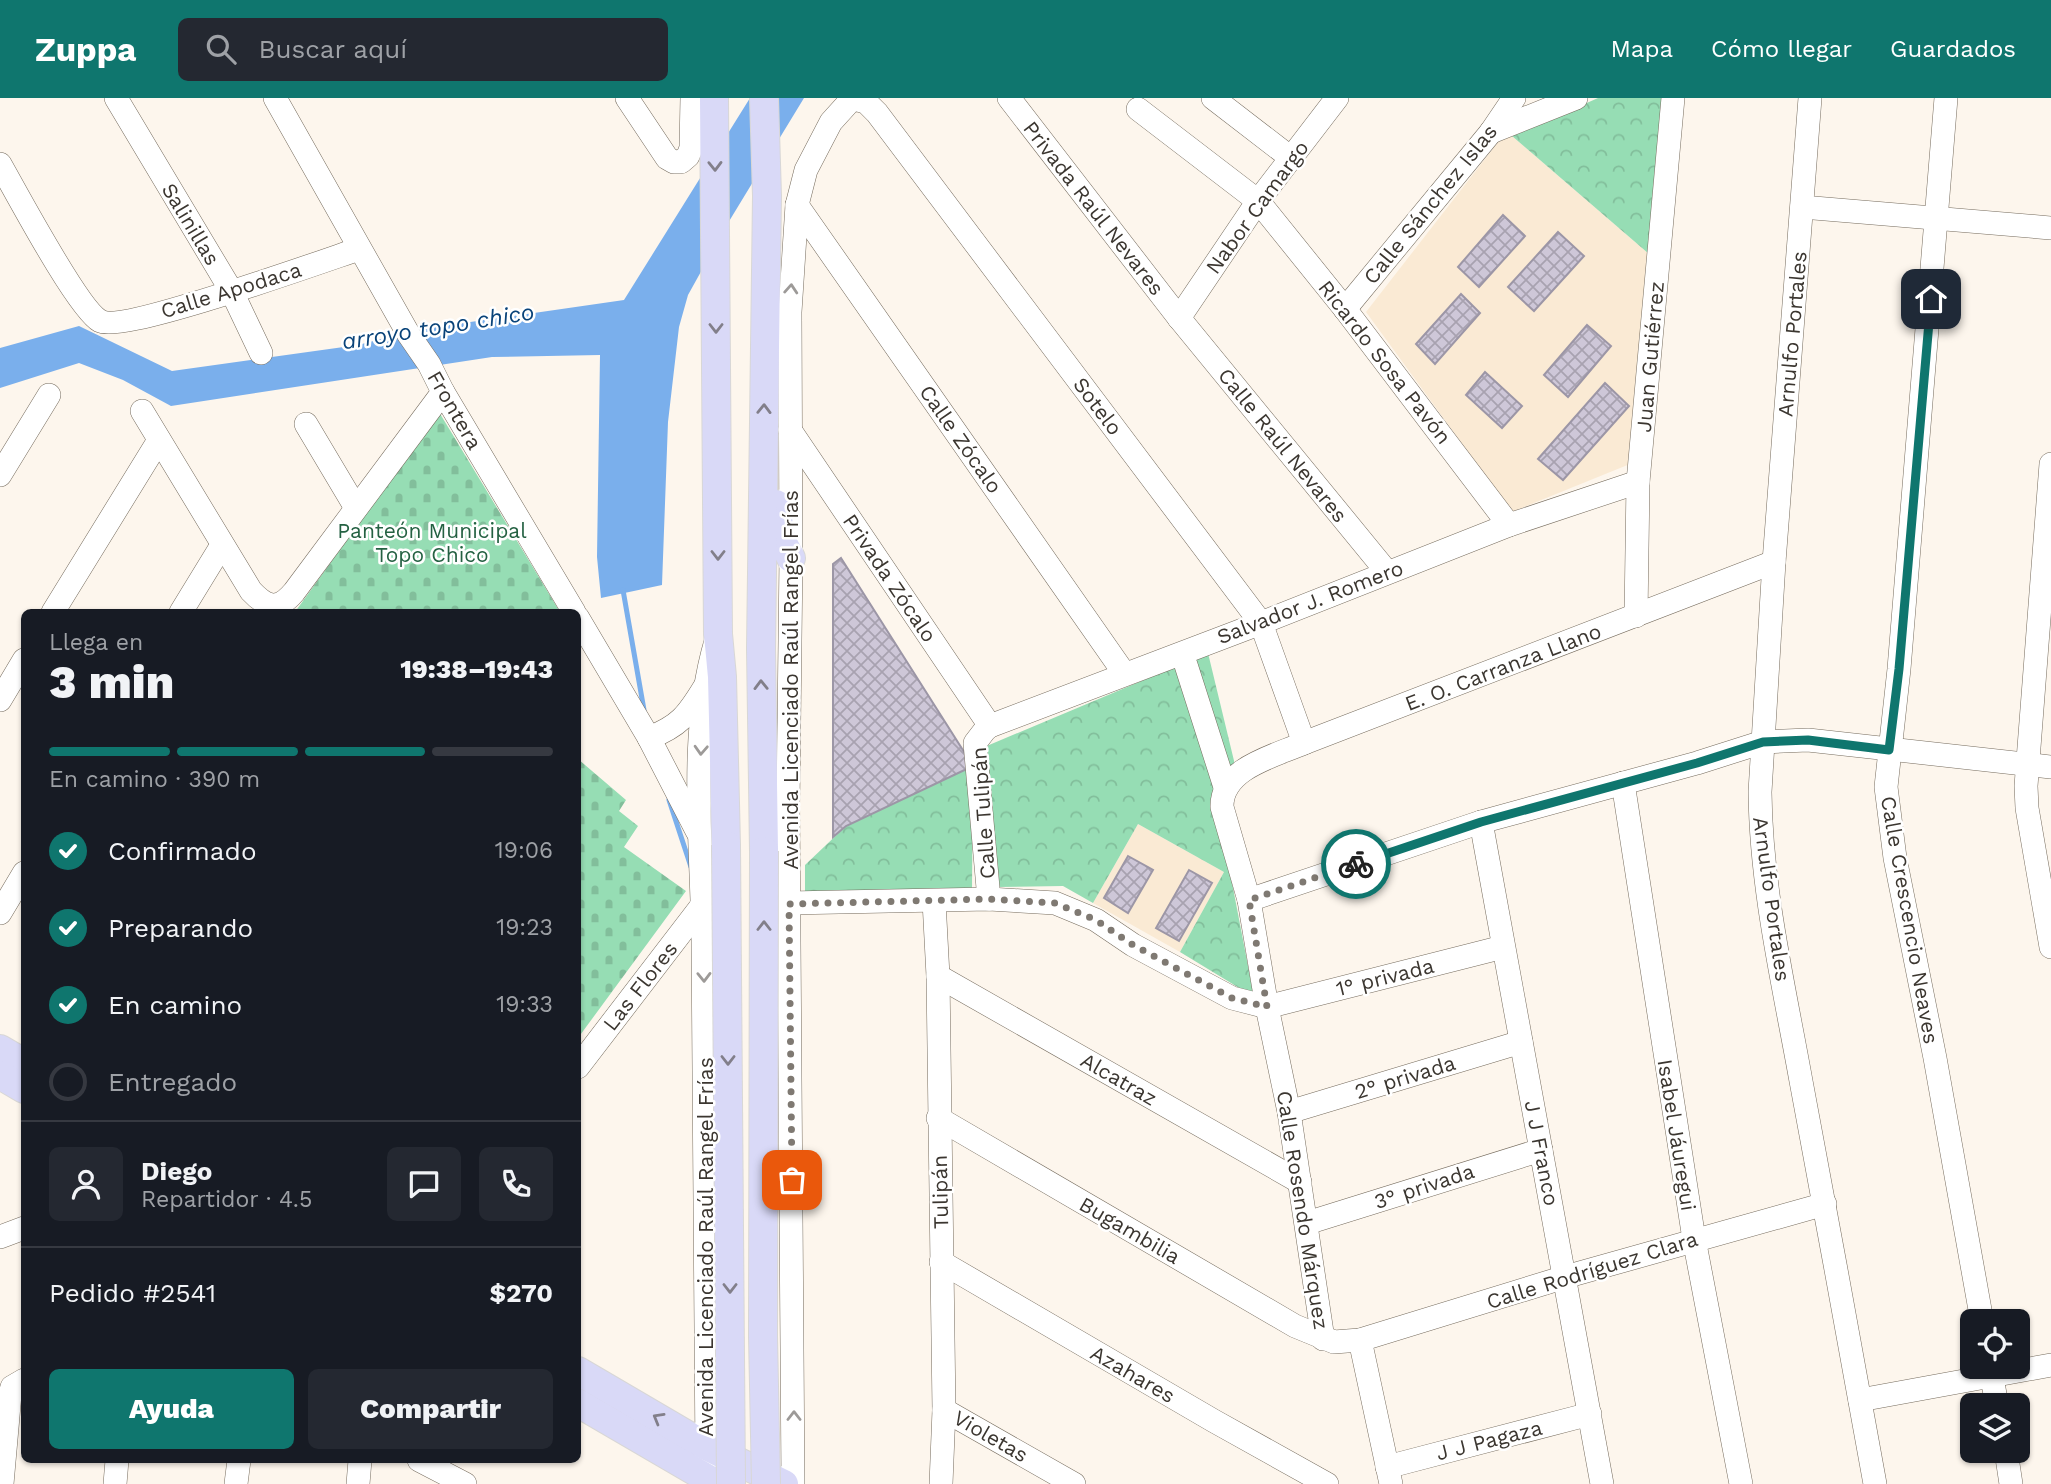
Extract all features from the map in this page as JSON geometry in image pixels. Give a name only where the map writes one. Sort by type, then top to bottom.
[{"type":"main road","points":[[714,98],[718,634],[722,677],[714,843],[715,1483]]},
{"type":"main road","points":[[764,98],[767,196],[761,649],[766,1484]]},
{"type":"main road","points":[[763,457],[774,488],[781,539],[791,558]]},
{"type":"main road","points":[[0,1049],[21,1061]]},
{"type":"main road","points":[[0,1075],[21,1087]]},
{"type":"main road","points":[[581,1373],[706,1446],[784,1484]]},
{"type":"main road","points":[[581,1405],[715,1483]]},
{"type":"street","name":"Salinillas","points":[[116,98],[232,292],[261,353]]},
{"type":"street","name":"Frontera","points":[[275,98],[359,249],[572,609]]},
{"type":"street","points":[[627,98],[667,158],[674,163],[681,162],[688,156],[691,148],[692,98]]},
{"type":"street","name":"Privada Raúl Nevares","points":[[1009,98],[1179,318]]},
{"type":"street","points":[[1213,98],[1290,158]]},
{"type":"street","name":"Nabor Camargo","points":[[1179,318],[1258,201],[1337,98]]},
{"type":"street","name":"Calle Sánchez Islas","points":[[1345,309],[1491,132],[1514,98]]},
{"type":"street","points":[[1491,132],[1576,98]]},
{"type":"street","name":"Juan Gutiérrez","points":[[1636,617],[1638,482],[1673,98]]},
{"type":"street","name":"Arnulfo Portales","points":[[1810,98],[1774,562],[1760,792],[1763,861],[1778,957],[1875,1484]]},
{"type":"street","name":"Calle Crescencio Neaves","points":[[1946,98],[1899,669],[1886,787],[1895,858],[1936,1058],[1980,1309]]},
{"type":"street","name":"Sotelo","points":[[850,101],[854,99],[866,102],[877,113],[1261,623],[1304,743]]},
{"type":"street","name":"Avenida Licenciado Raúl Rangel Frías","points":[[793,1484],[789,904],[790,312],[797,205],[806,170],[839,111],[850,101]]},
{"type":"street","name":"Ricardo Sosa Pavón","points":[[1138,109],[1258,201],[1345,309],[1509,525]]},
{"type":"street","name":"Calle Apodaca","points":[[0,164],[82,302],[101,321],[114,323],[132,320],[232,292],[359,249]]},
{"type":"street","name":"Calle Zócalo","points":[[797,205],[1124,673]]},
{"type":"street","points":[[1802,207],[2051,228]]},
{"type":"street","name":"Calle Raúl Nevares","points":[[1179,318],[1387,572]]},
{"type":"street","points":[[142,411],[251,591],[274,606],[289,599],[443,392]]},
{"type":"street","points":[[0,475],[49,395]]},
{"type":"street","points":[[306,424],[356,509]]},
{"type":"street","name":"Privada Zócalo","points":[[790,430],[988,728]]},
{"type":"street","points":[[55,609],[159,440]]},
{"type":"street","points":[[2051,464],[2027,808],[2051,947]]},
{"type":"street","name":"Salvador J. Romero","points":[[988,728],[1509,525],[1638,482]]},
{"type":"street","points":[[183,609],[222,545]]},
{"type":"street","name":"E. O. Carranza Llano","points":[[1230,781],[1304,743],[1774,562]]},
{"type":"street","points":[[581,623],[714,843]]},
{"type":"street","name":"Avenida Licenciado Raúl Rangel Frías","points":[[715,1483],[706,1446],[703,904],[714,843],[699,797],[704,688],[718,634]]},
{"type":"street","points":[[0,700],[21,665]]},
{"type":"street","name":"Calle Rosendo Márquez","points":[[1186,665],[1230,781],[1222,796],[1222,807],[1249,900],[1267,1007],[1289,1112],[1323,1339],[1343,1343],[1360,1340],[1391,1479]]},
{"type":"street","points":[[649,738],[676,725],[694,706],[704,688]]},
{"type":"street","name":"Calle Tulipán","points":[[988,728],[975,743],[989,899]]},
{"type":"street","points":[[1249,900],[1481,822],[1697,763],[1763,742],[1808,740],[2051,767]]},
{"type":"street","name":"Isabel Jáuregui","points":[[1623,783],[1694,1239],[1741,1484]]},
{"type":"street","name":"J J Franco","points":[[1481,822],[1602,1484]]},
{"type":"street","points":[[0,913],[21,878]]},
{"type":"street","points":[[789,904],[989,899],[1055,903],[1076,910],[1144,951],[1232,998],[1267,1007]]},
{"type":"street","name":"Tulipán","points":[[934,901],[938,976],[944,1410],[942,1484]]},
{"type":"street","name":"Las Flores","points":[[581,1063],[703,904]]},
{"type":"street","name":"1° privada","points":[[1267,1007],[1503,947]]},
{"type":"street","name":"Alcatraz","points":[[938,976],[1300,1182]]},
{"type":"street","name":"2° privada","points":[[1289,1112],[1521,1042]]},
{"type":"street","name":"Bugambilia","points":[[939,1118],[1283,1319],[1323,1339]]},
{"type":"street","name":"3° privada","points":[[1307,1223],[1541,1150]]},
{"type":"street","name":"Calle Rodríguez Clara","points":[[1360,1340],[1694,1239],[1825,1204]]},
{"type":"street","points":[[0,1237],[21,1229]]},
{"type":"street","name":"Azahares","points":[[941,1262],[1327,1484]]},
{"type":"street","points":[[707,1338],[716,1350],[742,1362],[775,1359],[794,1346]]},
{"type":"street","points":[[2030,1367],[2051,1365]]},
{"type":"street","points":[[1860,1400],[1960,1378]]},
{"type":"street","points":[[2,1484],[18,1384]]},
{"type":"street","name":"Violetas","points":[[944,1410],[1074,1484]]},
{"type":"street","name":"J J Pagaza","points":[[1391,1479],[1590,1414]]},
{"type":"street","points":[[115,1484],[117,1463]]},
{"type":"street","points":[[236,1484],[239,1463]]},
{"type":"street","points":[[358,1484],[360,1463]]},
{"type":"street","points":[[424,1463],[465,1484]]},
{"type":"street","points":[[2008,1463],[2011,1484]]},
{"type":"shaded area","points":[[1512,136],[1656,260],[1630,464],[1512,512],[1366,312],[1499,141]]},
{"type":"shaded area","points":[[1138,824],[1224,872],[1180,952],[1093,903]]},
{"type":"green space","points":[[1598,98],[1662,98],[1656,260],[1512,136]]},
{"type":"green space","name":"Panteón Municipal Topo Chico","points":[[439,412],[558,609],[297,609]]},
{"type":"green space","points":[[1208,653],[1236,769],[1213,784],[1254,997],[1180,952],[1224,872],[1138,824],[1093,903],[1063,886],[997,887],[982,748]]},
{"type":"green space","points":[[581,762],[626,800],[619,811],[638,826],[624,847],[686,891],[581,1034]]},
{"type":"green space","points":[[973,766],[972,889],[805,892],[805,865],[846,826]]},
{"type":"water","name":"arroyo topo chico","points":[[750,98],[804,98],[688,295],[679,327],[668,422],[662,585],[601,598],[597,557],[600,355],[492,357],[171,406],[123,380],[79,363],[0,388],[0,348],[79,326],[172,371],[358,345],[415,330],[624,300]]},
{"type":"building","points":[[1503,215],[1525,236],[1479,287],[1458,267]]},
{"type":"building","points":[[1558,232],[1584,256],[1534,311],[1508,287]]},
{"type":"building","points":[[1461,294],[1480,313],[1435,364],[1416,344]]},
{"type":"building","points":[[1587,325],[1611,346],[1568,397],[1544,375]]},
{"type":"building","points":[[1485,372],[1522,406],[1502,428],[1466,395]]},
{"type":"building","points":[[1605,383],[1629,406],[1563,480],[1538,459]]},
{"type":"building","points":[[841,558],[973,766],[846,826],[833,837],[833,564]]},
{"type":"building","points":[[1128,856],[1153,870],[1128,913],[1104,898]]},
{"type":"building","points":[[1189,870],[1212,883],[1179,941],[1156,928]]},
{"type":"waterway","points":[[623,590],[644,710]]},
{"type":"waterway","points":[[669,800],[691,867]]},
{"type":"way so far","points":[[792,1180],[789,904],[989,899],[1055,903],[1096,920],[1133,945],[1232,998],[1267,1007],[1249,900],[1356,864]]},
{"type":"route","points":[[1356,864],[1481,822],[1697,763],[1763,742],[1808,740],[1889,750],[1899,669],[1931,299]]}]
